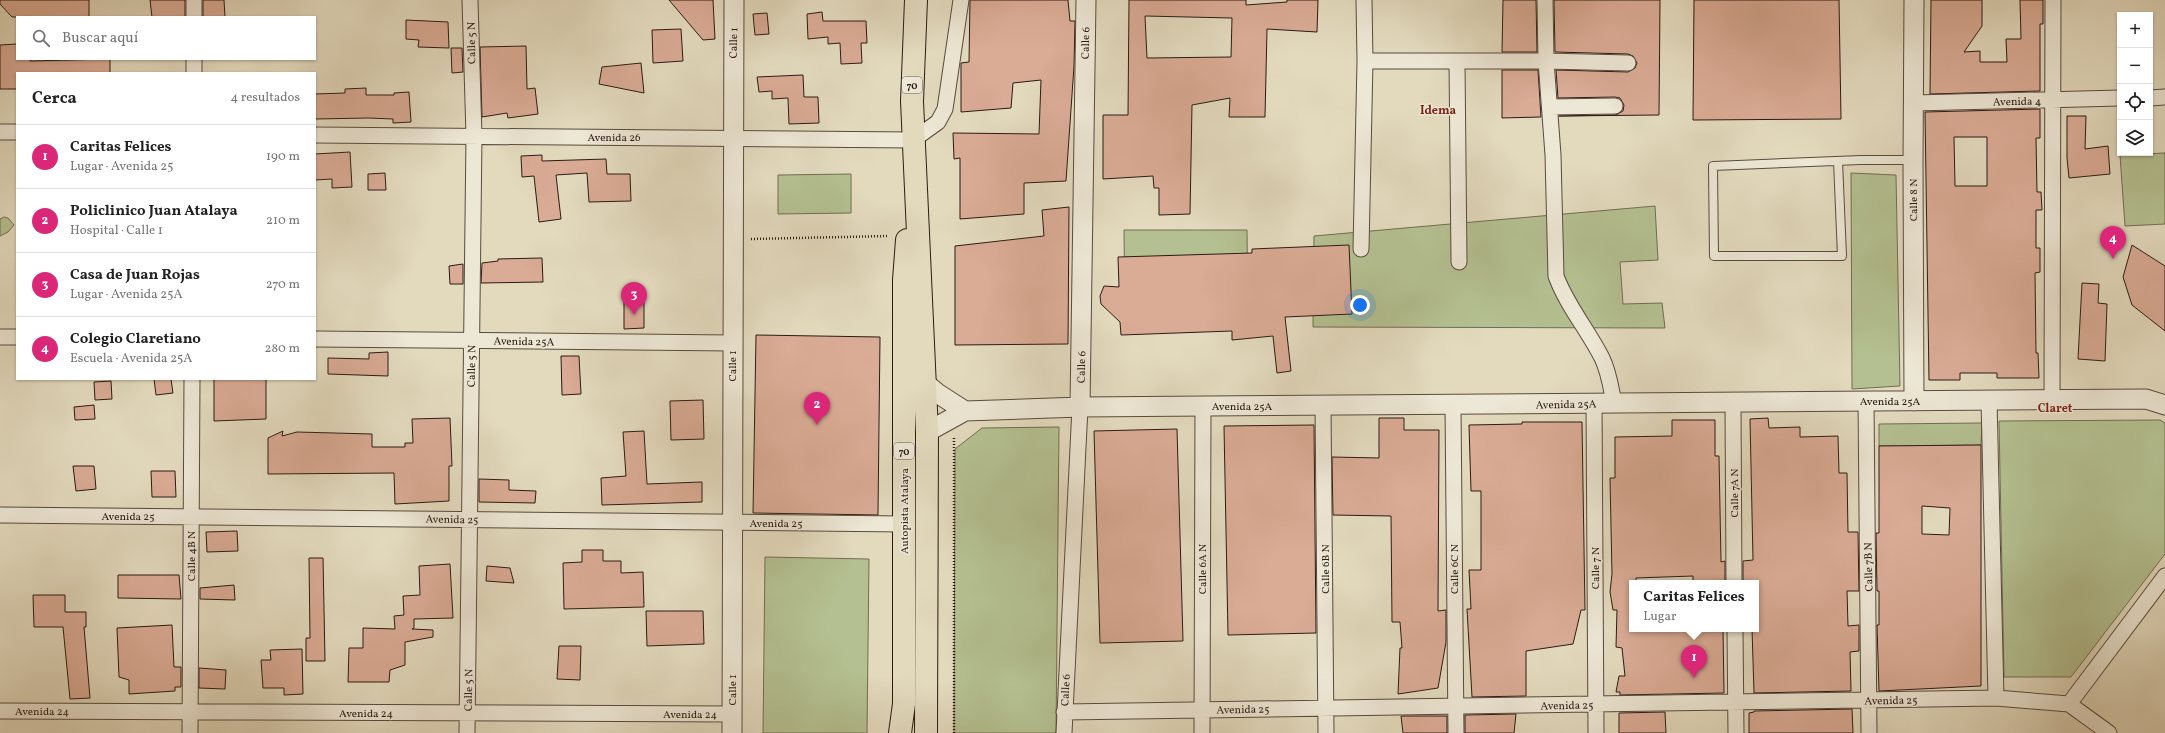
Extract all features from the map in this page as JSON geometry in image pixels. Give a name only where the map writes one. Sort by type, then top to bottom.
[{"type":"main road","name":"Autopista Atalaya","points":[[916,0],[912,101],[927,432],[926,733]]},
{"type":"main road","name":"Autopista Atalaya","points":[[900,733],[904,704],[904,280],[914,169]]},
{"type":"street","points":[[194,0],[194,16]]},
{"type":"street","name":"Calle 5 N","points":[[468,733],[474,136],[470,0]]},
{"type":"street","name":"Calle 1","points":[[732,733],[732,138],[734,0]]},
{"type":"street","points":[[913,140],[938,122],[945,109],[961,0]]},
{"type":"street","name":"Calle 6","points":[[1064,733],[1080,407],[1086,0]]},
{"type":"street","points":[[1361,249],[1365,61],[1364,0]]},
{"type":"street","points":[[1545,0],[1546,60],[1550,107],[1556,276],[1561,290],[1602,358],[1610,379],[1614,403]]},
{"type":"street","name":"Calle 8 N","points":[[1914,0],[1914,401]]},
{"type":"street","points":[[2052,400],[2053,0]]},
{"type":"street","points":[[194,60],[194,72]]},
{"type":"street","points":[[1365,61],[1546,60],[1628,63]]},
{"type":"street","points":[[1457,61],[1459,262]]},
{"type":"street","points":[[2153,98],[2165,97]]},
{"type":"street","name":"Avenida 4","points":[[1914,103],[2117,98]]},
{"type":"street","points":[[1550,107],[1615,106]]},
{"type":"street","points":[[0,132],[16,132]]},
{"type":"street","name":"Avenida 26","points":[[316,135],[913,140]]},
{"type":"street","points":[[0,337],[16,337]]},
{"type":"street","name":"Avenida 25A","points":[[316,340],[732,343]]},
{"type":"street","name":"Calle 4B N","points":[[190,733],[192,380]]},
{"type":"street","points":[[924,382],[950,403],[958,414]]},
{"type":"street","name":"Avenida 25A","points":[[927,432],[958,414],[1080,407],[2146,399],[2165,405]]},
{"type":"street","points":[[1989,400],[1996,698]]},
{"type":"street","name":"Calle 7B N","points":[[1866,401],[1869,733]]},
{"type":"street","name":"Calle 7A N","points":[[1733,402],[1734,580]]},
{"type":"street","name":"Calle 7 N","points":[[1594,403],[1596,733]]},
{"type":"street","name":"Calle 6B N","points":[[1323,405],[1326,733]]},
{"type":"street","name":"Calle 6C N","points":[[1453,405],[1456,733]]},
{"type":"street","name":"Calle 6A N","points":[[1202,733],[1203,406]]},
{"type":"street","name":"Avenida 25","points":[[0,515],[904,524]]},
{"type":"street","points":[[2109,733],[2069,704],[2165,576]]},
{"type":"street","points":[[1735,632],[1736,733]]},
{"type":"street","name":"Avenida 25","points":[[1064,712],[1996,698],[2069,704]]},
{"type":"street","name":"Avenida 24","points":[[0,711],[732,714]]},
{"type":"lane","points":[[1839,163],[1842,256],[1714,256],[1713,166],[1839,163],[1913,163]]},
{"type":"path","points":[[732,240],[908,236]]},
{"type":"path","points":[[954,733],[955,449],[958,414]]},
{"type":"green space","points":[[2165,153],[2165,224],[2125,226],[2120,156],[2153,156],[2153,154]]},
{"type":"green space","points":[[1851,173],[1896,175],[1900,386],[1852,389]]},
{"type":"green space","points":[[851,174],[851,213],[778,214],[778,175]]},
{"type":"green space","points":[[1655,206],[1658,260],[1620,262],[1623,304],[1662,303],[1665,328],[1313,327],[1314,236]]},
{"type":"green space","points":[[4,217],[8,218],[14,225],[8,232],[0,236],[0,219]]},
{"type":"green space","points":[[1124,230],[1247,230],[1248,321],[1125,323]]},
{"type":"green space","points":[[2160,420],[2165,423],[2165,554],[2071,677],[2004,677],[1999,421]]},
{"type":"green space","points":[[1982,423],[1981,445],[1879,446],[1879,424]]},
{"type":"green space","points":[[1059,427],[1056,733],[954,733],[955,449],[982,428]]},
{"type":"green space","points":[[765,557],[869,559],[867,733],[763,733]]},
{"type":"building","points":[[0,0],[89,0],[89,16],[12,17],[0,4]]},
{"type":"building","points":[[150,0],[185,0],[185,16],[152,16]]},
{"type":"building","points":[[203,0],[224,0],[225,16],[203,16]]},
{"type":"building","points":[[669,0],[713,0],[715,39],[703,40]]},
{"type":"building","points":[[970,0],[1068,0],[1070,21],[1075,21],[1074,66],[1066,181],[1024,183],[1024,214],[960,219],[960,158],[954,159],[953,133],[1039,134],[1041,80],[1013,83],[1011,108],[961,112],[961,63],[969,62]]},
{"type":"building","points":[[1129,0],[1246,0],[1246,5],[1287,2],[1287,0],[1318,0],[1317,32],[1267,29],[1265,117],[1229,117],[1230,98],[1192,105],[1190,214],[1159,215],[1159,188],[1154,188],[1153,176],[1103,179],[1103,115],[1128,115]],"holes":[[[1145,16],[1232,18],[1231,57],[1147,58]]]},
{"type":"building","points":[[1503,0],[1536,0],[1537,52],[1502,52]]},
{"type":"building","points":[[1554,0],[1660,0],[1659,115],[1559,116],[1616,115],[1623,111],[1624,105],[1620,98],[1615,97],[1558,98],[1556,70],[1628,72],[1635,68],[1637,63],[1633,56],[1628,54],[1555,52]]},
{"type":"building","points":[[1694,0],[1839,0],[1841,119],[1693,120]]},
{"type":"building","points":[[1931,0],[1982,0],[1982,26],[1964,52],[1980,51],[1980,62],[2007,62],[2006,39],[2021,39],[2020,0],[2043,0],[2043,24],[2040,24],[2040,91],[1930,94]]},
{"type":"building","points":[[822,12],[823,21],[866,21],[867,43],[861,43],[862,63],[841,64],[840,43],[828,44],[828,37],[808,39],[807,14]]},
{"type":"building","points":[[767,13],[769,34],[755,35],[753,14]]},
{"type":"building","points":[[406,20],[448,22],[449,48],[418,47],[419,40],[406,39]]},
{"type":"building","points":[[681,29],[683,61],[653,63],[652,30]]},
{"type":"building","points":[[16,44],[16,60],[110,60],[110,72],[16,72],[16,89],[0,89],[0,45]]},
{"type":"building","points":[[526,46],[527,89],[535,88],[538,114],[508,118],[507,113],[482,117],[480,47]]},
{"type":"building","points":[[451,48],[462,48],[463,72],[452,73]]},
{"type":"building","points":[[641,63],[644,93],[599,84],[602,67]]},
{"type":"building","points":[[1502,70],[1538,70],[1541,117],[1502,118]]},
{"type":"building","points":[[803,75],[804,97],[818,97],[819,123],[789,124],[788,98],[772,99],[772,91],[759,92],[757,77]]},
{"type":"building","points":[[366,88],[366,95],[394,95],[394,93],[409,92],[411,122],[393,123],[393,119],[369,118],[316,119],[316,94],[345,93],[345,89]]},
{"type":"building","points":[[2040,109],[2040,138],[2036,138],[2037,192],[2041,192],[2042,210],[2036,210],[2036,248],[2040,248],[2040,272],[2035,273],[2036,353],[2038,353],[2039,378],[1997,378],[1997,373],[1960,373],[1960,380],[1929,380],[1925,112]],"holes":[[[1954,137],[1987,137],[1987,186],[1955,186]]]},
{"type":"building","points":[[2067,116],[2086,116],[2085,149],[2108,146],[2110,174],[2069,178],[2067,158]]},
{"type":"building","points":[[350,152],[352,187],[332,188],[332,179],[316,180],[316,154]]},
{"type":"building","points":[[542,155],[542,161],[606,159],[607,174],[630,174],[631,201],[589,202],[587,173],[556,175],[561,219],[539,222],[534,176],[522,177],[521,156]]},
{"type":"building","points":[[385,173],[386,190],[368,190],[368,174]]},
{"type":"building","points":[[1069,207],[1068,344],[955,345],[955,246],[1044,236],[1042,210]]},
{"type":"building","points":[[1349,245],[1352,314],[1285,317],[1291,371],[1277,373],[1273,336],[1232,340],[1232,331],[1121,335],[1120,322],[1101,304],[1100,296],[1104,286],[1119,287],[1118,257],[1252,253],[1252,249]]},
{"type":"building","points":[[2132,245],[2165,266],[2165,331],[2132,305],[2123,277]]},
{"type":"building","points":[[542,258],[543,282],[481,283],[482,263],[498,261],[498,259]]},
{"type":"building","points":[[463,264],[463,284],[450,284],[449,266]]},
{"type":"building","points":[[2082,283],[2099,284],[2098,303],[2107,304],[2105,361],[2078,359]]},
{"type":"building","points":[[644,301],[644,328],[624,329],[624,302]]},
{"type":"building","points":[[756,335],[880,337],[878,515],[753,513]]},
{"type":"building","points":[[388,352],[388,376],[328,374],[328,358],[369,359],[369,353]]},
{"type":"building","points":[[561,356],[579,356],[581,394],[562,395]]},
{"type":"building","points":[[154,380],[171,380],[173,393],[156,395]]},
{"type":"building","points":[[214,380],[266,380],[266,419],[214,421]]},
{"type":"building","points":[[111,381],[112,399],[95,400],[94,382]]},
{"type":"building","points":[[703,400],[704,439],[671,440],[670,401]]},
{"type":"building","points":[[94,405],[95,419],[75,420],[74,407]]},
{"type":"building","points":[[450,418],[452,466],[449,466],[449,501],[395,504],[394,473],[268,474],[268,438],[283,431],[282,436],[297,432],[372,434],[372,447],[405,447],[405,443],[413,443],[412,419]]},
{"type":"building","points":[[1379,418],[1404,418],[1404,430],[1439,430],[1438,611],[1446,610],[1446,642],[1438,688],[1398,694],[1400,648],[1402,648],[1400,622],[1392,622],[1391,516],[1333,515],[1332,457],[1379,458]]},
{"type":"building","points":[[1768,418],[1769,428],[1800,427],[1800,437],[1838,436],[1839,473],[1847,473],[1848,532],[1858,532],[1859,591],[1847,591],[1848,626],[1859,625],[1859,651],[1850,652],[1851,691],[1754,693],[1752,632],[1759,632],[1759,580],[1743,580],[1743,561],[1753,560],[1750,419]]},
{"type":"building","points":[[1672,420],[1715,420],[1715,456],[1719,456],[1721,562],[1725,561],[1725,580],[1693,580],[1693,576],[1636,578],[1636,580],[1629,580],[1629,632],[1723,632],[1724,693],[1620,695],[1620,692],[1616,692],[1619,676],[1625,676],[1622,648],[1616,647],[1617,610],[1613,610],[1610,592],[1612,574],[1610,478],[1615,478],[1615,437],[1672,436]]},
{"type":"building","points":[[1522,422],[1582,422],[1585,610],[1581,610],[1573,644],[1526,651],[1526,696],[1472,697],[1467,609],[1471,609],[1469,570],[1481,570],[1481,491],[1471,491],[1469,425],[1522,424]]},
{"type":"building","points":[[1314,425],[1316,633],[1228,635],[1224,426]]},
{"type":"building","points":[[1177,429],[1183,641],[1100,643],[1094,431]]},
{"type":"building","points":[[644,431],[647,484],[702,482],[702,502],[602,505],[601,478],[626,476],[623,432]]},
{"type":"building","points":[[1981,445],[1981,686],[1879,691],[1877,625],[1879,625],[1879,591],[1877,591],[1876,533],[1879,533],[1879,446]],"holes":[[[1922,506],[1950,508],[1949,535],[1922,534]]]},
{"type":"building","points":[[73,466],[94,466],[96,489],[76,491]]},
{"type":"building","points":[[151,471],[175,471],[176,497],[152,497]]},
{"type":"building","points":[[479,479],[509,480],[509,490],[536,491],[535,503],[479,502]]},
{"type":"building","points":[[237,531],[238,551],[207,552],[206,532]]},
{"type":"building","points":[[582,550],[603,550],[603,561],[621,561],[621,573],[643,572],[644,607],[564,609],[563,563],[582,562]]},
{"type":"building","points":[[309,558],[323,558],[325,661],[306,661],[306,638],[310,638]]},
{"type":"building","points":[[450,564],[453,618],[414,619],[414,628],[412,629],[433,630],[433,637],[405,642],[405,665],[390,670],[389,682],[348,682],[349,648],[363,648],[363,628],[395,629],[394,616],[404,615],[403,596],[420,595],[419,566]]},
{"type":"building","points":[[487,566],[510,568],[514,583],[486,581]]},
{"type":"building","points":[[118,575],[179,575],[181,599],[118,598]]},
{"type":"building","points":[[234,585],[235,600],[200,599],[200,588]]},
{"type":"building","points":[[33,595],[65,595],[65,612],[86,612],[86,627],[84,627],[90,698],[70,699],[63,627],[34,627]]},
{"type":"building","points":[[646,611],[703,611],[704,644],[647,646]]},
{"type":"building","points":[[172,625],[174,667],[181,667],[181,687],[175,687],[175,691],[129,694],[129,680],[119,677],[117,628]]},
{"type":"building","points":[[559,646],[581,646],[580,680],[557,679]]},
{"type":"building","points":[[302,649],[303,694],[284,695],[284,688],[263,688],[261,660],[271,660],[270,650]]},
{"type":"building","points":[[199,668],[226,670],[225,689],[199,688]]},
{"type":"building","points":[[1852,709],[1853,733],[1749,733],[1749,713],[1754,711]]},
{"type":"building","points":[[1665,712],[1666,733],[1619,733],[1619,713]]},
{"type":"building","points":[[1516,714],[1514,733],[1465,733],[1465,715]]},
{"type":"building","points":[[1401,716],[1447,716],[1447,733],[1403,733]]},
{"type":"place","name":"Colegio Claretiano","points":[[2113,259]]},
{"type":"place","name":"Casa de Juan Rojas","points":[[634,315]]},
{"type":"place","name":"Policlinico Juan Atalaya","points":[[817,425]]},
{"type":"place","name":"Caritas Felices","points":[[1694,678]]},
{"type":"district","name":"Idema","points":[[1438,110]]},
{"type":"district","name":"Claret","points":[[2055,408]]}]
